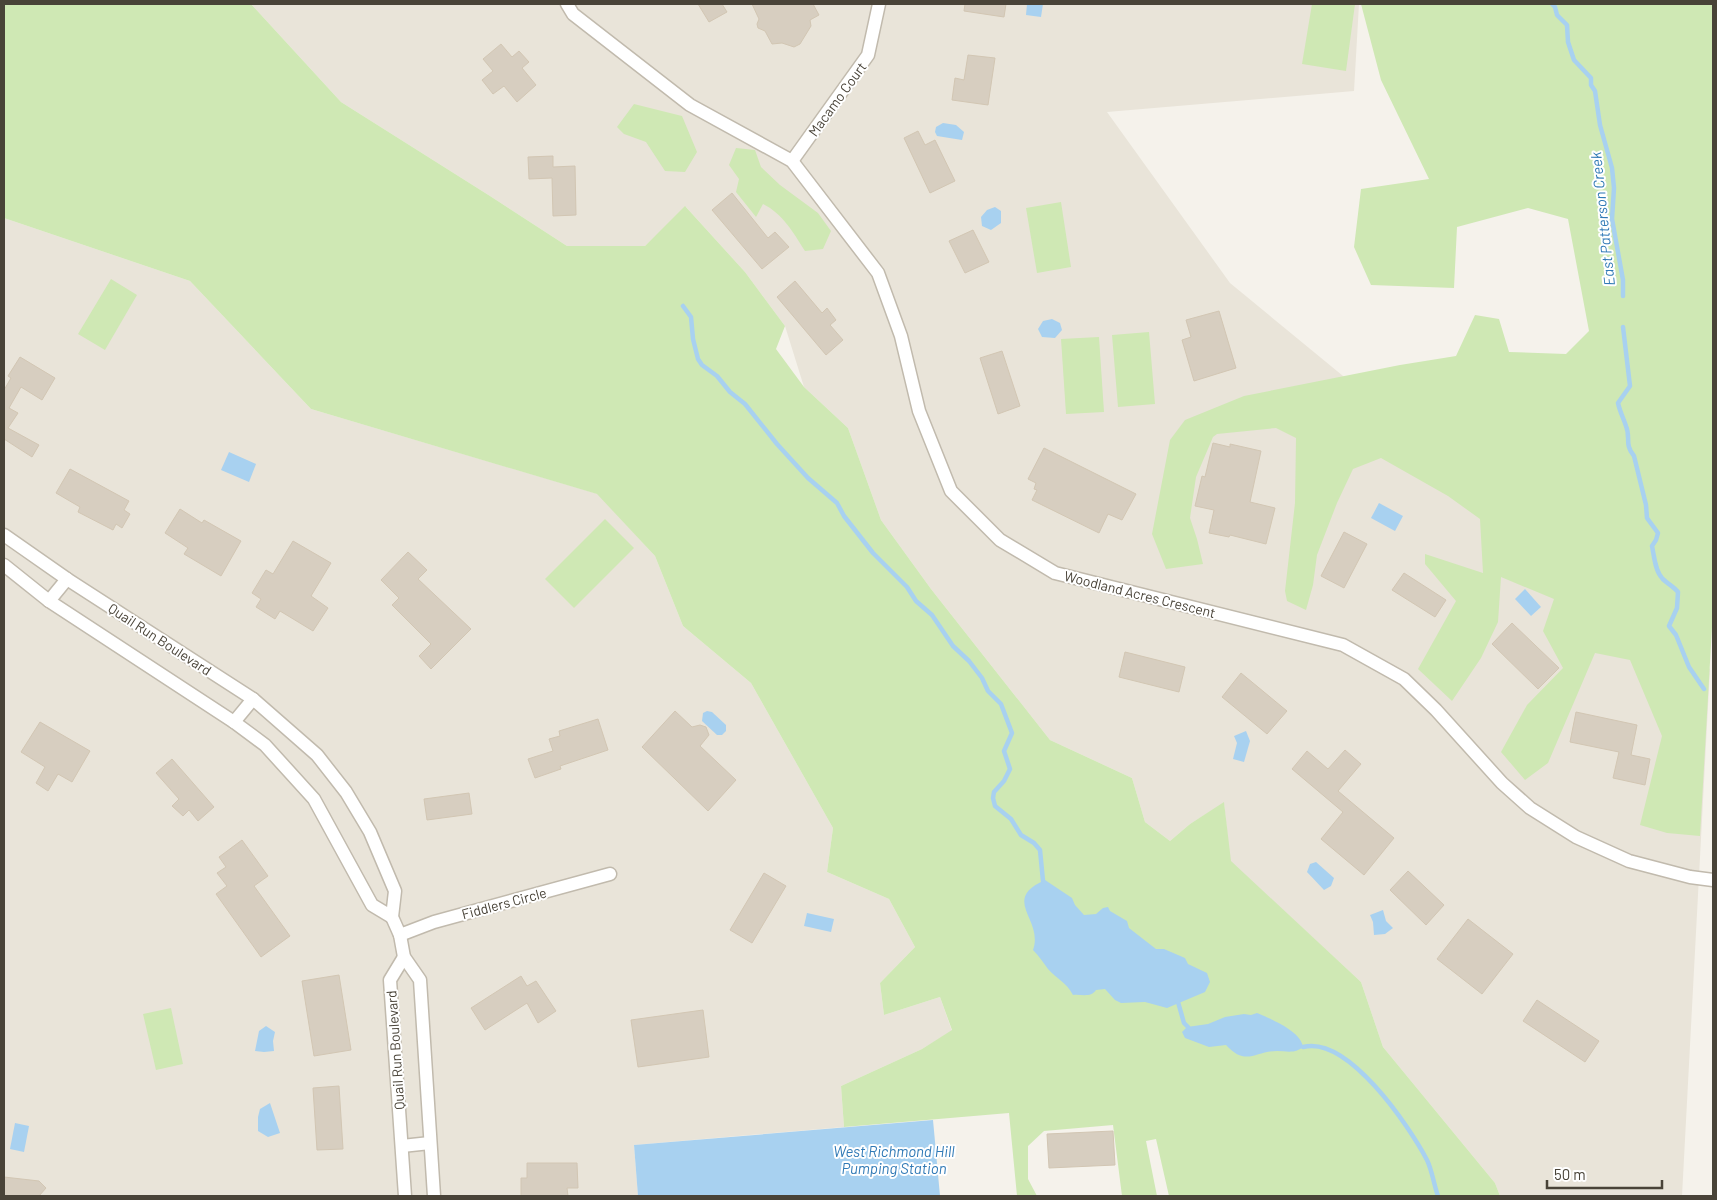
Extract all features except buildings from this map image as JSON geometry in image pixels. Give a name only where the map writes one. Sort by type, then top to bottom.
[{"type":"street","name":"Woodland Acres Crescent","points":[[567,4],[573,14],[690,105],[792,161],[878,273],[901,336],[919,411],[950,491],[1000,540],[1055,573],[1343,645],[1404,679],[1436,710],[1502,783],[1530,808],[1576,837],[1629,861],[1690,877],[1713,880]]},
{"type":"street","name":"Macamo Court","points":[[792,161],[868,56],[880,4]]},
{"type":"street","name":"Quail Run Boulevard","points":[[4,535],[67,579],[253,699],[317,754],[346,792],[370,832],[395,891],[392,916],[400,935],[404,957],[420,980],[434,1196]]},
{"type":"street","name":"Quail Run Boulevard","points":[[4,565],[49,601],[234,722],[265,745],[314,799],[372,905],[392,916]]},
{"type":"street","points":[[49,601],[67,579]]},
{"type":"street","points":[[234,722],[253,699]]},
{"type":"street","name":"Fiddlers Circle","points":[[400,935],[434,922],[610,874]]},
{"type":"street","name":"Quail Run Boulevard","points":[[404,957],[390,980],[405,1196]]},
{"type":"street","points":[[402,1146],[430,1143]]},
{"type":"shaded area","points":[[251,4],[1359,4],[1354,91],[1107,112],[1230,283],[1449,463],[1710,669],[1682,1196],[1500,1196],[1495,1183],[1383,1047],[1361,982],[1230,861],[1224,803],[1190,824],[1170,841],[1145,822],[1132,778],[1050,740],[931,589],[881,520],[848,428],[804,387],[785,326],[745,272],[686,207],[645,246],[567,246],[341,102]]},
{"type":"shaded area","points":[[4,218],[190,281],[311,409],[598,494],[655,556],[683,626],[751,683],[833,828],[827,872],[889,899],[915,947],[880,983],[884,1015],[940,997],[952,1031],[922,1049],[841,1086],[844,1127],[634,1145],[638,1196],[4,1196]]},
{"type":"green space","points":[[4,4],[251,4],[341,102],[567,246],[645,246],[685,206],[745,272],[785,326],[776,349],[804,387],[848,428],[881,520],[931,589],[1050,740],[1132,778],[1145,822],[1170,841],[1190,824],[1224,802],[1231,861],[1361,982],[1383,1047],[1495,1183],[1500,1196],[1169,1196],[1156,1139],[1146,1141],[1157,1196],[1122,1196],[1113,1125],[1044,1131],[1028,1146],[1028,1179],[1037,1196],[1017,1196],[1009,1113],[844,1127],[841,1086],[922,1049],[952,1030],[940,997],[884,1015],[880,983],[915,947],[889,899],[827,872],[833,828],[751,683],[683,626],[655,556],[597,494],[311,409],[190,281],[4,218]]},
{"type":"green space","points":[[1312,4],[1355,4],[1346,71],[1302,64]]},
{"type":"green space","points":[[1361,4],[1713,4],[1713,610],[1700,836],[1667,833],[1640,825],[1662,736],[1630,660],[1595,653],[1548,763],[1525,780],[1501,752],[1527,705],[1563,668],[1543,631],[1554,599],[1501,577],[1498,622],[1481,658],[1452,701],[1418,669],[1456,601],[1425,564],[1425,554],[1483,573],[1480,519],[1448,496],[1381,458],[1353,469],[1337,503],[1317,555],[1313,585],[1306,610],[1287,601],[1285,591],[1295,503],[1296,438],[1276,428],[1217,434],[1213,437],[1196,477],[1190,518],[1203,564],[1166,569],[1152,534],[1170,440],[1185,420],[1244,396],[1400,365],[1456,356],[1475,315],[1499,319],[1509,352],[1566,354],[1589,331],[1568,219],[1528,208],[1457,227],[1454,288],[1371,285],[1354,247],[1361,189],[1429,179],[1381,80]]},
{"type":"green space","points":[[634,104],[682,116],[697,152],[685,172],[665,171],[646,142],[624,134],[617,127]]},
{"type":"green space","points":[[736,148],[755,150],[761,167],[780,185],[818,213],[831,231],[823,249],[805,251],[782,218],[763,204],[756,217],[736,192],[739,179],[729,165]]},
{"type":"green space","points":[[1061,202],[1071,267],[1037,273],[1026,208]]},
{"type":"green space","points":[[111,279],[137,295],[105,350],[78,334]]},
{"type":"green space","points":[[1149,332],[1155,404],[1118,407],[1112,335]]},
{"type":"green space","points":[[1099,337],[1104,412],[1066,414],[1061,339]]},
{"type":"green space","points":[[605,519],[634,548],[574,608],[545,579]]},
{"type":"green space","points":[[171,1008],[183,1064],[156,1070],[143,1014]]},
{"type":"water","points":[[1027,4],[1043,4],[1041,17],[1026,15]]},
{"type":"water","points":[[943,123],[956,125],[964,132],[962,140],[937,136],[935,132],[936,127]]},
{"type":"water","points":[[995,207],[1001,211],[1001,223],[991,230],[982,226],[981,217],[987,210]]},
{"type":"water","points":[[1052,319],[1060,323],[1062,330],[1055,338],[1042,337],[1038,329],[1043,321]]},
{"type":"water","points":[[229,452],[256,464],[249,482],[221,470]]},
{"type":"water","points":[[1379,503],[1403,516],[1395,531],[1371,518]]},
{"type":"water","points":[[1525,589],[1541,607],[1531,616],[1515,599]]},
{"type":"water","points":[[707,711],[712,712],[726,725],[726,731],[722,735],[717,735],[702,721],[703,713]]},
{"type":"water","points":[[1246,731],[1250,741],[1244,762],[1233,759],[1237,743],[1234,736]]},
{"type":"water","points":[[1316,862],[1334,878],[1331,886],[1324,890],[1307,872],[1310,864]]},
{"type":"water","points":[[1045,880],[1072,898],[1075,905],[1084,915],[1096,914],[1103,908],[1108,907],[1110,911],[1127,921],[1129,928],[1156,949],[1164,949],[1185,958],[1188,964],[1207,973],[1210,982],[1205,992],[1167,1008],[1145,1002],[1121,1003],[1115,1000],[1105,989],[1096,990],[1089,995],[1073,995],[1033,950],[1035,939],[1024,903],[1026,895],[1032,887]]},
{"type":"water","points":[[1383,910],[1386,921],[1393,928],[1385,934],[1374,935],[1373,922],[1370,915]]},
{"type":"water","points":[[807,913],[834,919],[831,932],[804,926]]},
{"type":"water","points":[[1257,1013],[1291,1031],[1301,1041],[1303,1047],[1294,1051],[1277,1051],[1245,1057],[1233,1052],[1226,1045],[1209,1047],[1185,1038],[1182,1032],[1187,1027],[1208,1024],[1225,1017]]},
{"type":"water","points":[[266,1026],[275,1032],[273,1041],[274,1051],[255,1051],[259,1031]]},
{"type":"water","points":[[270,1103],[280,1133],[268,1137],[258,1131],[258,1117],[260,1109]]},
{"type":"water","name":"West Richmond Hill Pumping Station","points":[[933,1120],[940,1196],[638,1196],[634,1145]]},
{"type":"water","points":[[15,1123],[29,1126],[24,1152],[10,1149]]},
{"type":"waterway","name":"East Patterson Creek","points":[[1552,4],[1557,15],[1567,25],[1568,42],[1574,60],[1591,78],[1591,85],[1595,91],[1600,125],[1612,168],[1614,188],[1612,219],[1623,280],[1623,296]]},
{"type":"waterway","points":[[683,306],[691,317],[693,339],[698,359],[702,365],[717,376],[730,392],[745,404],[777,444],[808,478],[837,503],[844,516],[873,553],[907,587],[916,601],[932,615],[953,646],[969,661],[982,678],[988,691],[1001,704],[1012,733],[1004,751],[1010,769],[1004,781],[994,792],[993,798],[995,806],[1011,819],[1021,835],[1034,843],[1040,850],[1043,881]]},
{"type":"waterway","name":"East Patterson Creek","points":[[1623,327],[1630,386],[1618,403],[1627,430],[1629,448],[1634,456],[1646,505],[1647,518],[1658,533],[1652,546],[1656,567],[1662,578],[1678,592],[1677,608],[1669,626],[1676,635],[1689,667],[1704,689]]},
{"type":"waterway","points":[[1178,1002],[1184,1023],[1188,1027]]},
{"type":"waterway","points":[[1303,1047],[1321,1047],[1339,1055],[1375,1086],[1406,1126],[1429,1164],[1438,1196]]}]
